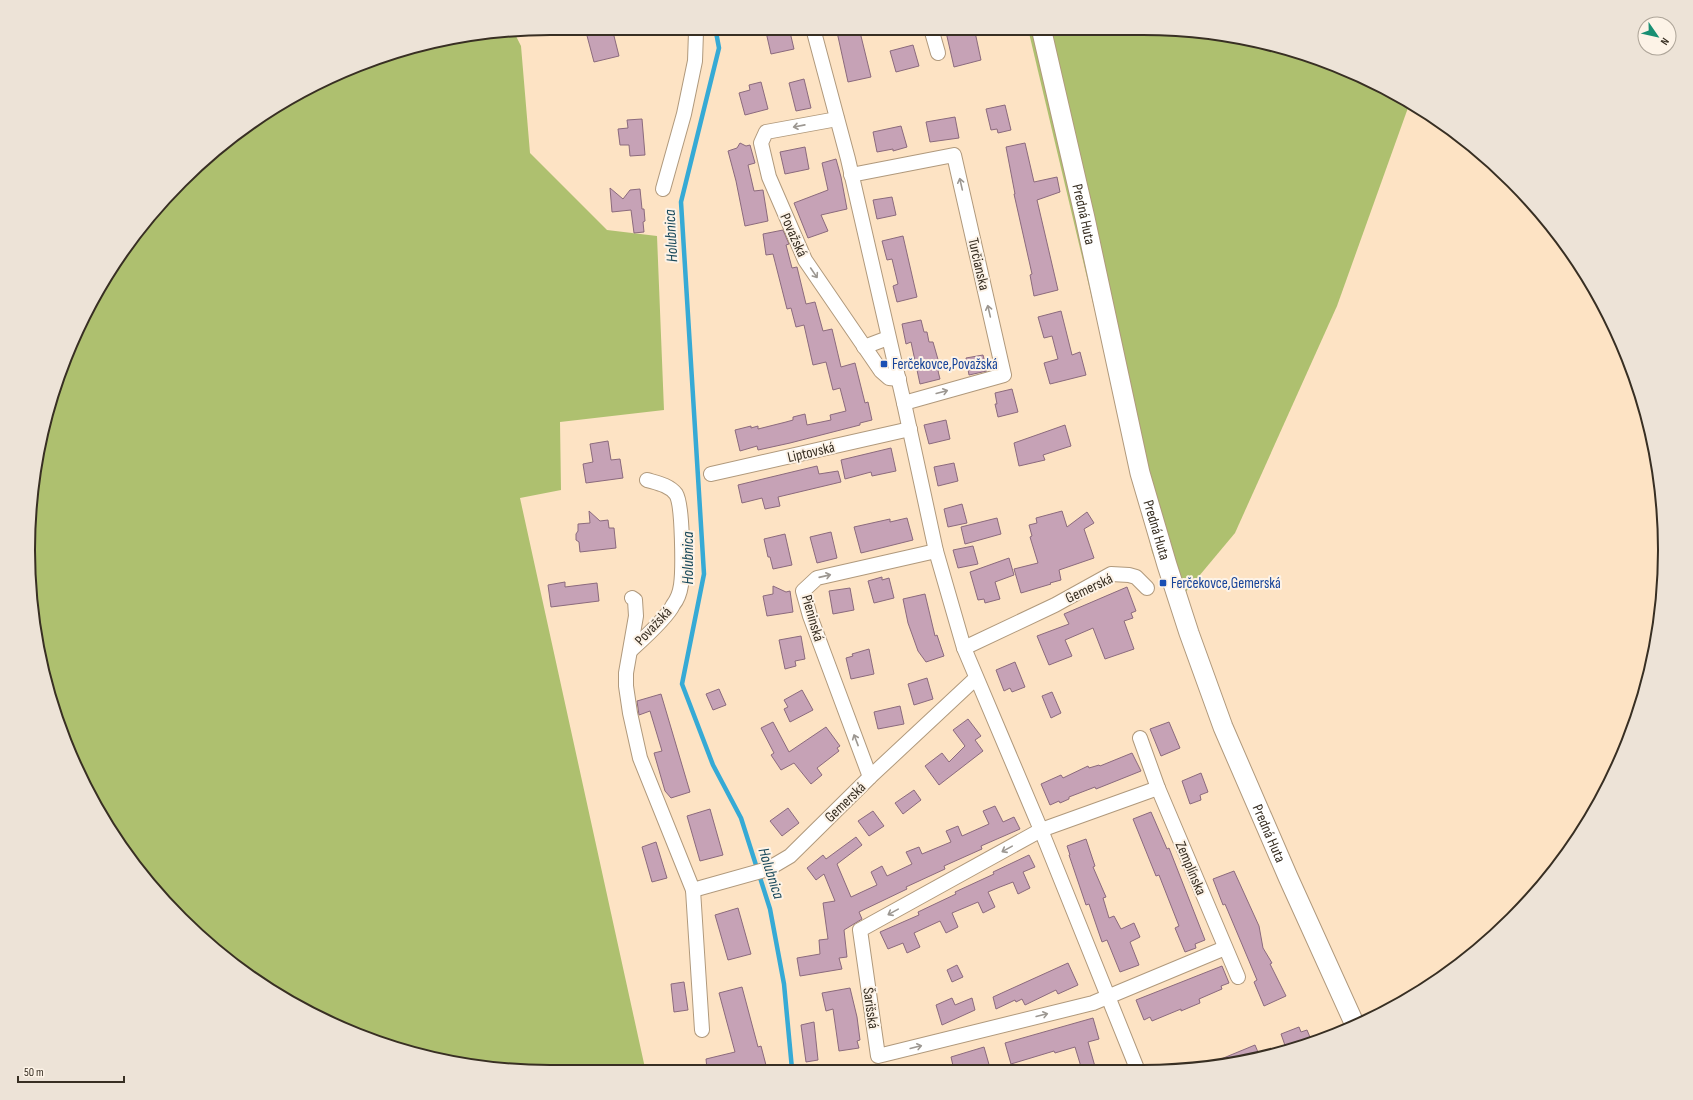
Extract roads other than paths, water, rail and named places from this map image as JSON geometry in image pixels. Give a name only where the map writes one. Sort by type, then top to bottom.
[{"type":"main road","name":"Predná Huta","points":[[1043,35],[1140,473],[1165,558],[1189,633],[1223,727],[1353,1020]]},
{"type":"street","points":[[663,189],[687,99],[695,61],[696,35]]},
{"type":"street","points":[[815,35],[851,175],[910,429],[936,550],[964,648],[1041,830],[1136,1065]]},
{"type":"street","points":[[933,35],[938,53]]},
{"type":"street","name":"Považská","points":[[837,119],[766,132],[761,143],[769,177],[805,260],[885,376],[898,379]]},
{"type":"street","name":"Turčianska","points":[[851,175],[954,155],[956,162],[1004,375],[904,403]]},
{"type":"street","points":[[864,347],[888,338]]},
{"type":"street","name":"Liptovská","points":[[711,474],[910,429]]},
{"type":"street","name":"Považská","points":[[631,650],[673,606],[681,588],[680,505],[676,495],[665,485],[647,480]]},
{"type":"street","name":"Pieninská","points":[[870,777],[810,616],[803,590],[817,578],[936,550]]},
{"type":"street","name":"Gemerská","points":[[964,648],[1055,605],[1111,574],[1136,577],[1147,588]]},
{"type":"street","points":[[632,598],[635,600],[636,616],[626,673],[626,686],[630,713],[640,758],[693,890],[702,1030]]},
{"type":"street","name":"Gemerská","points":[[693,890],[768,869],[790,856],[870,777],[976,678]]},
{"type":"street","name":"Zemplínska","points":[[1140,738],[1158,788],[1238,977]]},
{"type":"street","points":[[1041,830],[1158,788]]},
{"type":"street","name":"Šarišská","points":[[1041,830],[860,930],[878,1056],[1093,1003],[1108,997]]},
{"type":"street","points":[[1108,997],[1225,948]]},
{"type":"waterway","name":"Holubnica","points":[[717,35],[719,48],[681,202],[704,574],[682,684],[713,765],[741,818],[770,909],[784,984],[792,1065]]},
{"type":"place","name":"Ferčekovce,Považská","points":[[884,364]]},
{"type":"place","name":"Ferčekovce,Gemerská","points":[[1163,583]]}]
